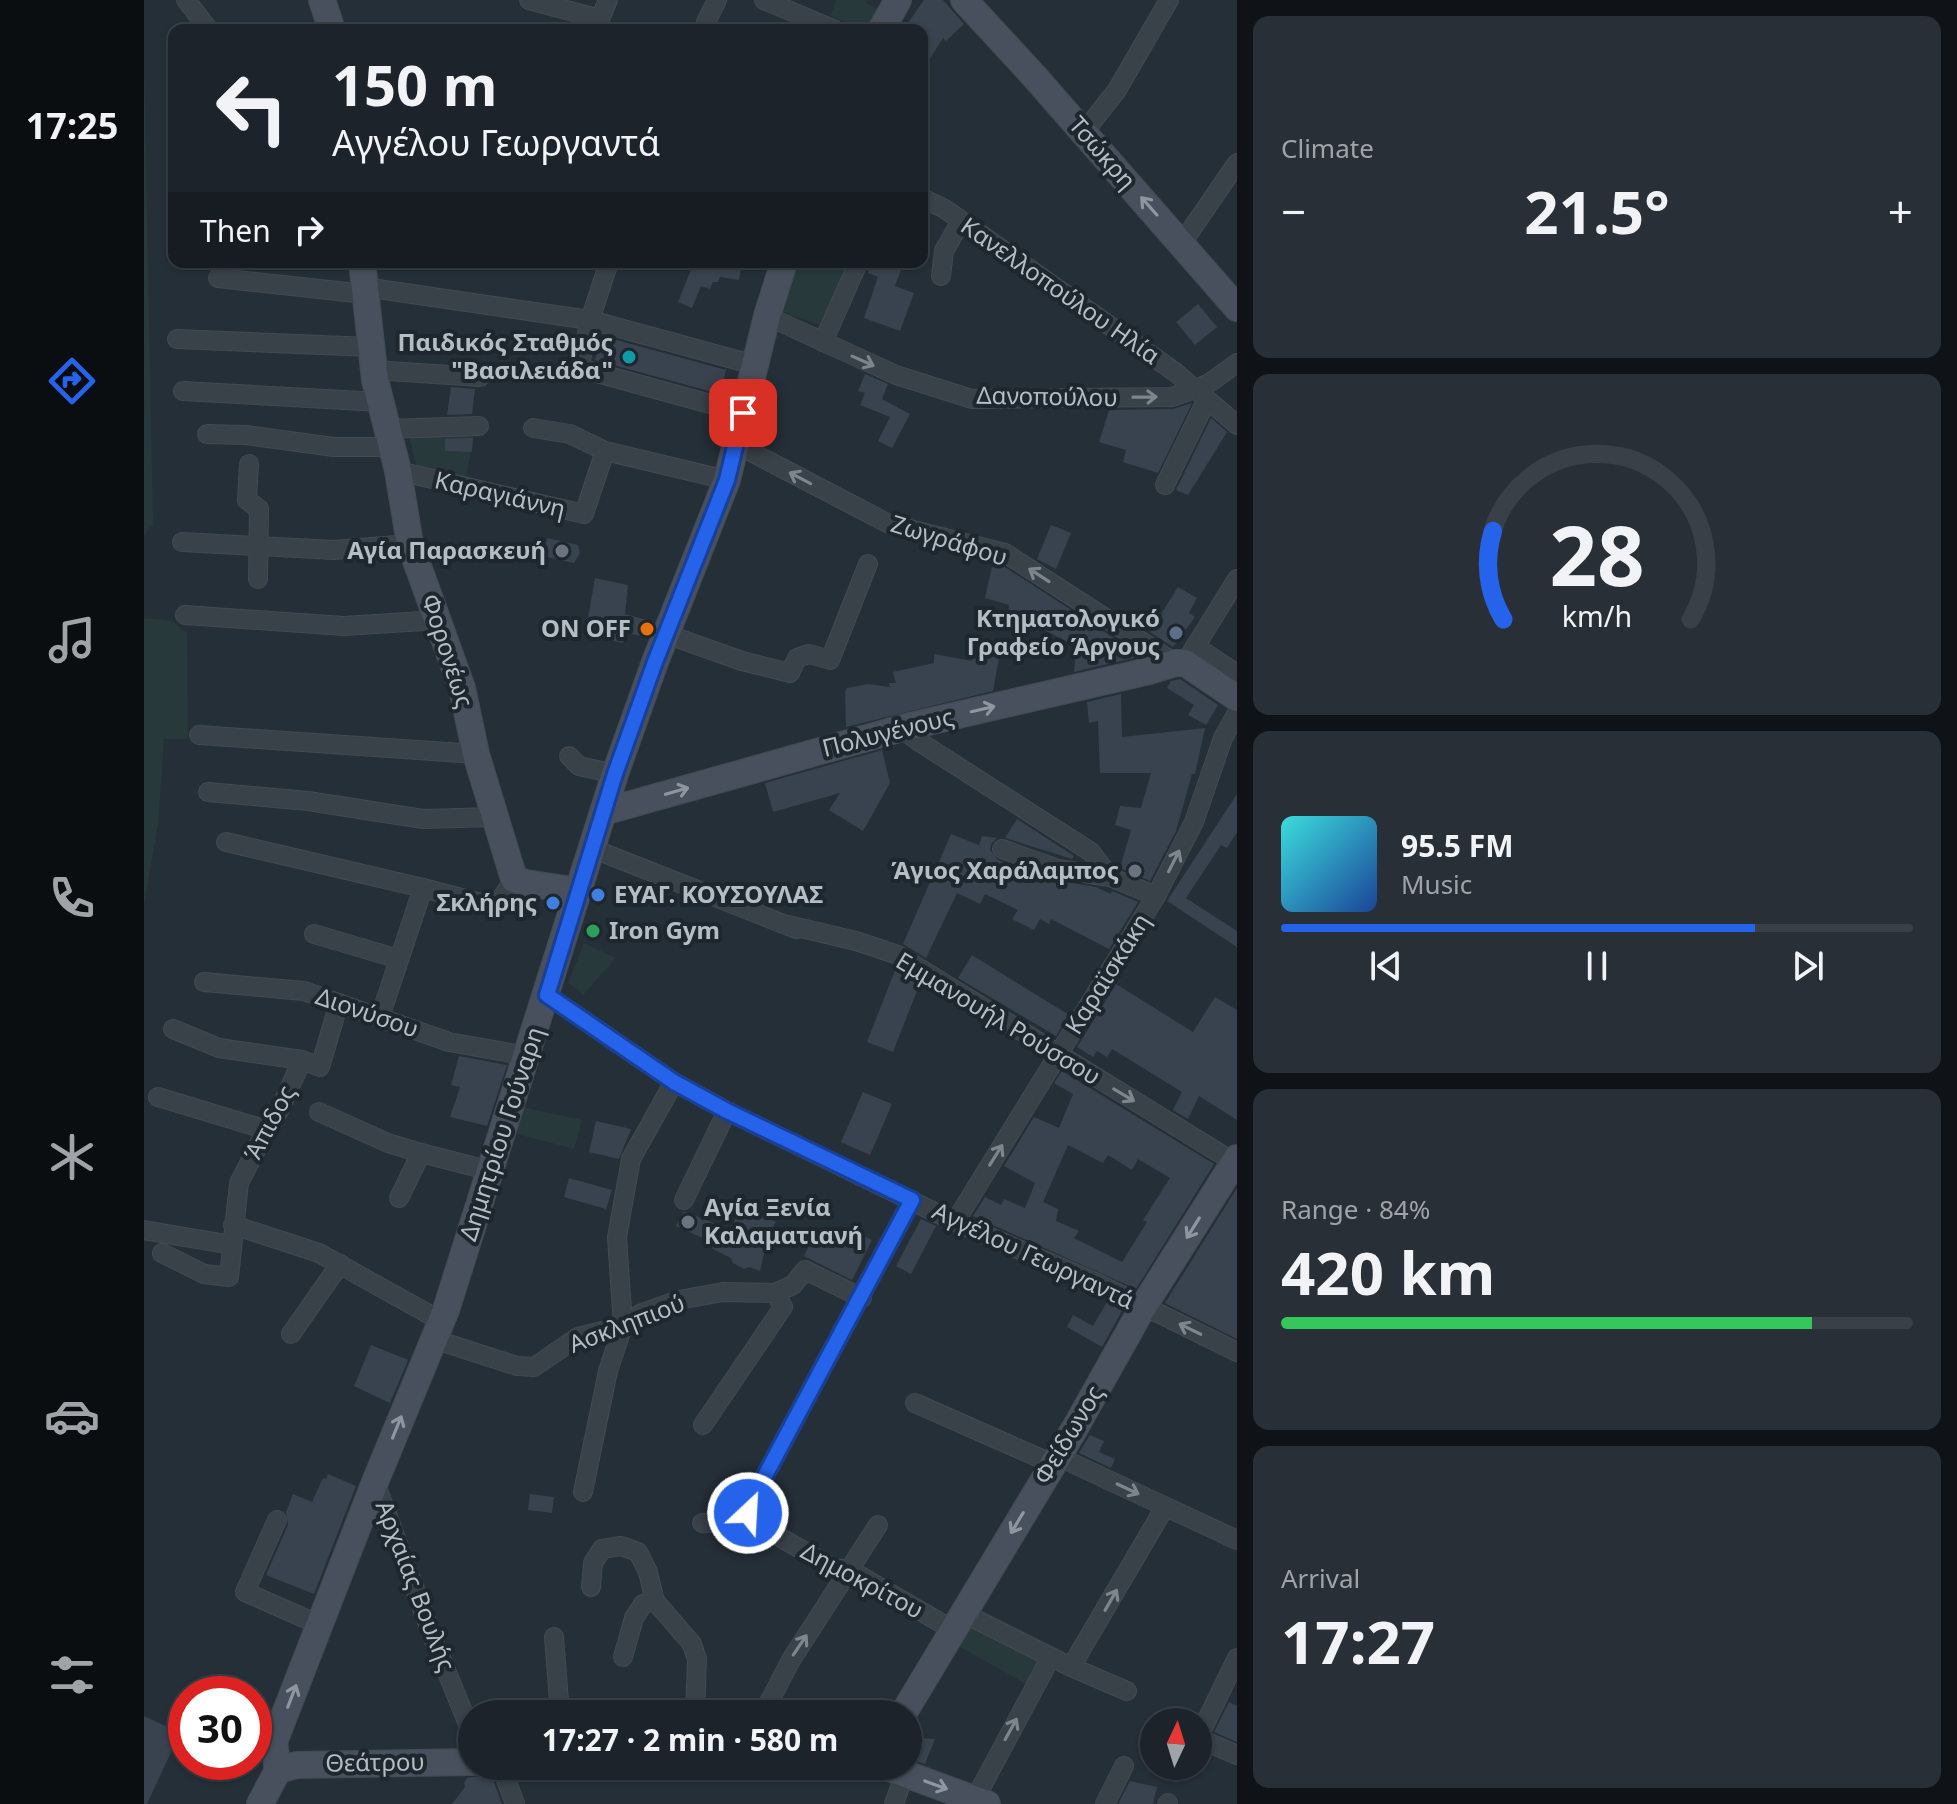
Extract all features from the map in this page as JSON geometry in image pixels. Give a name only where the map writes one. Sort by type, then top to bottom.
[{"type":"main road","points":[[322,0],[330,24]]},
{"type":"main road","points":[[884,24],[898,0]]},
{"type":"main road","name":"Τσώκρη","points":[[964,0],[1237,308]]},
{"type":"main road","name":"Δημητρίου Γούναρη","points":[[278,1770],[274,1742],[437,1330],[491,1171],[615,774],[727,480],[767,316],[782,268]]},
{"type":"main road","name":"Φορονέως","points":[[364,281],[372,358],[410,544],[462,688],[476,754],[514,879]]},
{"type":"main road","name":"Ζωγράφου","points":[[1185,657],[1237,698]]},
{"type":"main road","name":"Πολυγένους","points":[[603,812],[906,727],[1149,671],[1185,657]]},
{"type":"main road","points":[[514,879],[578,891]]},
{"type":"main road","name":"Φείδωνος","points":[[911,1700],[1143,1307],[1236,1162]]},
{"type":"main road","name":"Θεάτρου","points":[[278,1770],[305,1764],[458,1762]]},
{"type":"main road","points":[[260,1804],[278,1770]]},
{"type":"main road","points":[[922,1780],[981,1801]]},
{"type":"street","points":[[186,0],[204,24]]},
{"type":"street","points":[[529,0],[600,19],[608,0]]},
{"type":"street","points":[[706,22],[717,0]]},
{"type":"street","points":[[764,0],[821,24]]},
{"type":"street","points":[[1084,132],[1117,90],[1169,0]]},
{"type":"street","points":[[1182,243],[1237,163]]},
{"type":"street","name":"Κανελλοπούλου Ηλία","points":[[928,202],[961,221],[1175,372],[1237,425]]},
{"type":"street","points":[[941,276],[944,251],[961,221]]},
{"type":"street","points":[[607,268],[579,368],[743,413]]},
{"type":"street","points":[[823,342],[856,268]]},
{"type":"street","points":[[218,278],[364,281],[590,320],[755,365]]},
{"type":"street","name":"Δανοπούλου","points":[[767,316],[896,375],[972,399],[1200,394],[1208,384],[1237,363]]},
{"type":"street","points":[[177,339],[372,358],[480,377]]},
{"type":"street","points":[[183,391],[380,402]]},
{"type":"street","points":[[1165,485],[1200,394]]},
{"type":"street","points":[[207,434],[246,435],[334,447],[392,449],[479,426]]},
{"type":"street","points":[[533,428],[570,434],[605,451],[727,480]]},
{"type":"street","name":"Ζωγράφου","points":[[736,444],[889,524],[1005,553],[1185,657],[1237,674]]},
{"type":"street","name":"Καραγιάννη","points":[[392,449],[584,514],[605,451]]},
{"type":"street","points":[[249,464],[247,500],[259,509],[258,579]]},
{"type":"street","points":[[182,542],[334,550],[410,544]]},
{"type":"street","points":[[666,634],[742,661],[790,673],[797,658],[809,654],[830,660],[868,564]]},
{"type":"street","points":[[1185,657],[1237,579]]},
{"type":"street","points":[[185,615],[344,626],[439,620]]},
{"type":"street","name":"Καραϊσκάκη","points":[[955,1222],[1156,896],[1194,822],[1223,738],[1237,713]]},
{"type":"street","points":[[906,727],[918,741],[1091,852],[1110,877]]},
{"type":"street","points":[[199,735],[476,754]]},
{"type":"street","points":[[569,756],[579,766],[615,774]]},
{"type":"street","points":[[208,792],[308,801],[423,819],[495,817]]},
{"type":"street","points":[[226,842],[496,907],[514,879]]},
{"type":"street","points":[[591,848],[822,939]]},
{"type":"street","points":[[1002,849],[1058,869],[1110,877],[1156,896]]},
{"type":"street","points":[[380,1017],[423,888]]},
{"type":"street","name":"Εμμανουήλ Ρούσσου","points":[[788,925],[856,941],[898,955],[1236,1162]]},
{"type":"street","points":[[314,934],[399,959]]},
{"type":"street","name":"Διονύσου","points":[[204,982],[304,991],[449,1042],[527,1056]]},
{"type":"street","name":"Αγγέλου Γεωργαντά","points":[[547,995],[674,1082],[727,1111],[955,1222],[1095,1282],[1237,1352]]},
{"type":"street","name":"Άπιδος","points":[[162,1253],[204,1274],[229,1277],[239,1183],[280,1109],[302,1060],[320,1067],[339,1003]]},
{"type":"street","points":[[173,1029],[219,1048],[302,1060]]},
{"type":"street","points":[[583,1492],[608,1371],[623,1326],[617,1237],[631,1159],[674,1082]]},
{"type":"street","points":[[158,1097],[267,1130]]},
{"type":"street","points":[[684,1200],[727,1111]]},
{"type":"street","points":[[319,1112],[388,1143],[491,1171]]},
{"type":"street","points":[[399,1198],[421,1153]]},
{"type":"street","points":[[702,1523],[751,1521],[748,1513],[750,1504],[912,1200]]},
{"type":"street","points":[[233,1225],[319,1253],[437,1330]]},
{"type":"street","points":[[144,1230],[232,1245]]},
{"type":"street","points":[[291,1334],[340,1264]]},
{"type":"street","points":[[703,1425],[783,1307],[775,1293],[793,1285],[805,1270],[862,1298]]},
{"type":"street","name":"Ασκληπιού","points":[[437,1330],[517,1366],[534,1367],[578,1337],[623,1326],[640,1314],[679,1300],[723,1292],[775,1293]]},
{"type":"street","points":[[915,1403],[1237,1540]]},
{"type":"street","name":"Αρχαίας Βουλής","points":[[375,1482],[458,1700]]},
{"type":"street","points":[[1071,1667],[1165,1507]]},
{"type":"street","points":[[277,1520],[245,1592],[320,1625]]},
{"type":"street","name":"Δημοκρίτου","points":[[751,1521],[834,1568],[850,1570],[958,1622],[1051,1657],[1127,1691]]},
{"type":"street","points":[[770,1700],[791,1660],[878,1525]]},
{"type":"street","points":[[591,1587],[593,1563],[602,1549],[621,1546],[638,1552],[648,1572],[655,1601],[695,1651],[696,1700]]},
{"type":"street","points":[[623,1657],[634,1618],[643,1604],[655,1601]]},
{"type":"street","points":[[554,1637],[559,1700]]},
{"type":"street","points":[[981,1801],[1051,1657]]},
{"type":"street","points":[[1212,1709],[1237,1658]]},
{"type":"street","points":[[1212,1744],[1237,1755]]},
{"type":"street","points":[[1105,1804],[1124,1766]]},
{"type":"street","points":[[506,1780],[515,1804]]},
{"type":"street","points":[[894,1780],[894,1804]]},
{"type":"shaded area","points":[[837,0],[867,0],[866,3],[878,9],[870,24],[848,24],[830,15]]},
{"type":"shaded area","points":[[144,62],[153,525],[144,535]]},
{"type":"shaded area","points":[[794,268],[844,268],[822,326],[778,310]]},
{"type":"shaded area","points":[[408,432],[474,432],[466,479],[417,468]]},
{"type":"shaded area","points":[[144,618],[172,621],[187,633],[188,739],[164,739],[158,824],[144,905]]},
{"type":"shaded area","points":[[584,943],[616,958],[584,994],[568,983]]},
{"type":"shaded area","points":[[517,1106],[582,1120],[574,1149],[509,1132]]},
{"type":"shaded area","points":[[972,1622],[1044,1662],[1030,1686],[958,1646]]},
{"type":"building","points":[[924,0],[943,0],[964,24],[946,41],[943,38],[928,62],[928,24],[907,24]]},
{"type":"building","points":[[692,268],[741,268],[739,280],[720,277],[710,289],[701,286],[692,308],[678,302]]},
{"type":"building","points":[[870,268],[902,268],[895,286],[914,293],[900,331],[864,318],[878,277],[868,273]]},
{"type":"building","points":[[1198,304],[1217,327],[1195,345],[1176,322]]},
{"type":"building","points":[[602,336],[726,370],[720,394],[595,360]]},
{"type":"building","points":[[865,374],[888,384],[882,399],[910,414],[892,448],[878,441],[890,417],[860,405],[865,393],[858,391]]},
{"type":"building","points":[[451,387],[475,389],[472,414],[447,415]]},
{"type":"building","points":[[1192,403],[1158,473],[1123,462],[1126,450],[1099,442],[1109,410],[1173,409]]},
{"type":"building","points":[[1211,418],[1227,432],[1188,495],[1176,490]]},
{"type":"building","points":[[473,438],[472,452],[445,451],[445,439]]},
{"type":"building","points":[[1051,525],[1071,533],[1056,569],[1037,559]]},
{"type":"building","name":"Αγία Παρασκευή","points":[[547,538],[578,545],[580,553],[574,563],[543,556]]},
{"type":"building","points":[[993,562],[1142,656],[1074,672],[1076,646],[1040,628],[1037,632],[1019,620],[1017,622],[1008,615],[1009,605],[985,598]]},
{"type":"building","points":[[595,578],[628,585],[625,614],[654,622],[647,638],[626,632],[623,643],[585,635]]},
{"type":"building","points":[[1178,587],[1197,598],[1189,613],[1195,617],[1173,647],[1150,632]]},
{"type":"building","points":[[975,636],[1002,642],[993,691],[846,727],[847,688],[868,684],[890,687],[889,683],[896,683],[893,672],[934,663],[934,654],[972,661]]},
{"type":"building","points":[[1180,679],[1218,705],[1206,725],[1188,715],[1194,705],[1167,688],[1171,681]]},
{"type":"building","points":[[1121,694],[1122,737],[1205,728],[1195,774],[1192,774],[1176,831],[1150,881],[1120,868],[1131,830],[1115,825],[1120,806],[1141,808],[1151,773],[1100,773],[1098,721],[1089,723],[1087,702]]},
{"type":"building","points":[[882,750],[890,783],[863,831],[829,810],[840,793],[773,812],[765,783]]},
{"type":"building","points":[[1237,794],[1237,832],[1227,848],[1221,845],[1186,898],[1237,931],[1237,947],[1167,901]]},
{"type":"building","points":[[1017,819],[1074,856],[1072,859],[1005,838]]},
{"type":"building","points":[[951,834],[979,845],[982,836],[997,838],[990,850],[998,860],[1054,880],[1096,887],[1111,894],[1112,891],[1138,902],[1109,949],[1051,919],[1049,924],[1040,919],[1034,930],[1012,919],[1018,910],[985,894],[980,904],[957,893],[926,958],[903,944]]},
{"type":"building","points":[[972,955],[1069,1015],[1056,1036],[958,978]]},
{"type":"building","points":[[896,968],[920,983],[893,1052],[867,1042]]},
{"type":"building","points":[[1116,984],[1193,1032],[1215,997],[1237,1010],[1237,1120],[1199,1096],[1188,1119],[1173,1110],[1182,1092],[1112,1049],[1107,1057],[1097,1051],[1093,1057],[1077,1047]]},
{"type":"building","points":[[459,1056],[507,1065],[487,1126],[450,1117],[460,1087],[451,1085]]},
{"type":"building","points":[[1062,1071],[1214,1164],[1136,1289],[973,1216],[985,1197],[1001,1205],[1004,1199],[1025,1208],[1035,1183],[1004,1166],[1034,1117],[1059,1128],[1073,1094],[1054,1083]],"holes":[[[1068,1145],[1103,1163],[1108,1155],[1132,1170],[1138,1159],[1170,1178],[1143,1220],[1147,1222],[1122,1262],[1074,1238],[1079,1231],[1056,1221],[1058,1209],[1043,1202]]]},
{"type":"building","points":[[863,1092],[892,1104],[870,1155],[841,1142]]},
{"type":"building","points":[[596,1121],[631,1129],[619,1159],[589,1152]]},
{"type":"building","points":[[569,1178],[612,1190],[606,1209],[564,1197]]},
{"type":"building","points":[[1237,1188],[1237,1339],[1165,1303]]},
{"type":"building","points":[[741,1206],[776,1222],[769,1233],[760,1271],[749,1267],[744,1269],[733,1263],[731,1258],[705,1245],[707,1240],[676,1226],[683,1212],[686,1212],[731,1230]]},
{"type":"building","points":[[921,1219],[936,1226],[911,1274],[896,1266]]},
{"type":"building","points":[[844,1226],[872,1240],[852,1280],[804,1256],[815,1234],[834,1244]]},
{"type":"building","points":[[1107,1302],[1123,1309],[1102,1347],[1067,1327],[1073,1315],[1093,1326]]},
{"type":"building","points":[[371,1345],[408,1360],[390,1403],[354,1386]]},
{"type":"building","points":[[1090,1435],[1104,1441],[1099,1452],[1115,1459],[1111,1468],[1079,1453]]},
{"type":"building","points":[[328,1474],[356,1486],[314,1594],[266,1575],[288,1525],[286,1512],[293,1494],[312,1502]]},
{"type":"building","points":[[530,1494],[554,1497],[552,1513],[528,1510]]},
{"type":"building","points":[[1229,1702],[1237,1706],[1237,1742],[1214,1732]]},
{"type":"building","points":[[144,1716],[168,1727],[168,1759],[147,1804],[144,1804]]},
{"type":"building","points":[[922,1738],[935,1739],[925,1764],[922,1763]]},
{"type":"building","points":[[466,1780],[493,1780],[502,1804],[452,1804],[465,1787]]},
{"type":"building","points":[[1130,1781],[1157,1787],[1153,1804],[1118,1804]]},
{"type":"place","name":"Παιδικός Σταθμός \"Βασιλειάδα\"","points":[[629,357]]},
{"type":"place","name":"Αγία Παρασκευή","points":[[562,551]]},
{"type":"place","name":"ON OFF","points":[[647,629]]},
{"type":"place","name":"Κτηματολογικό Γραφείο Άργους","points":[[1176,633]]},
{"type":"place","name":"Άγιος Χαράλαμπος","points":[[1135,871]]},
{"type":"place","name":"ΕΥΑΓ. ΚΟΥΣΟΥΛΑΣ","points":[[598,895]]},
{"type":"place","name":"Σκλήρης","points":[[553,903]]},
{"type":"place","name":"Iron Gym","points":[[593,931]]},
{"type":"place","name":"Αγία Ξενία Καλαματιανή","points":[[688,1222]]},
{"type":"route","points":[[743,413],[727,480],[655,662],[615,774],[547,995],[674,1082],[727,1111],[912,1200],[750,1504],[748,1513]]}]
